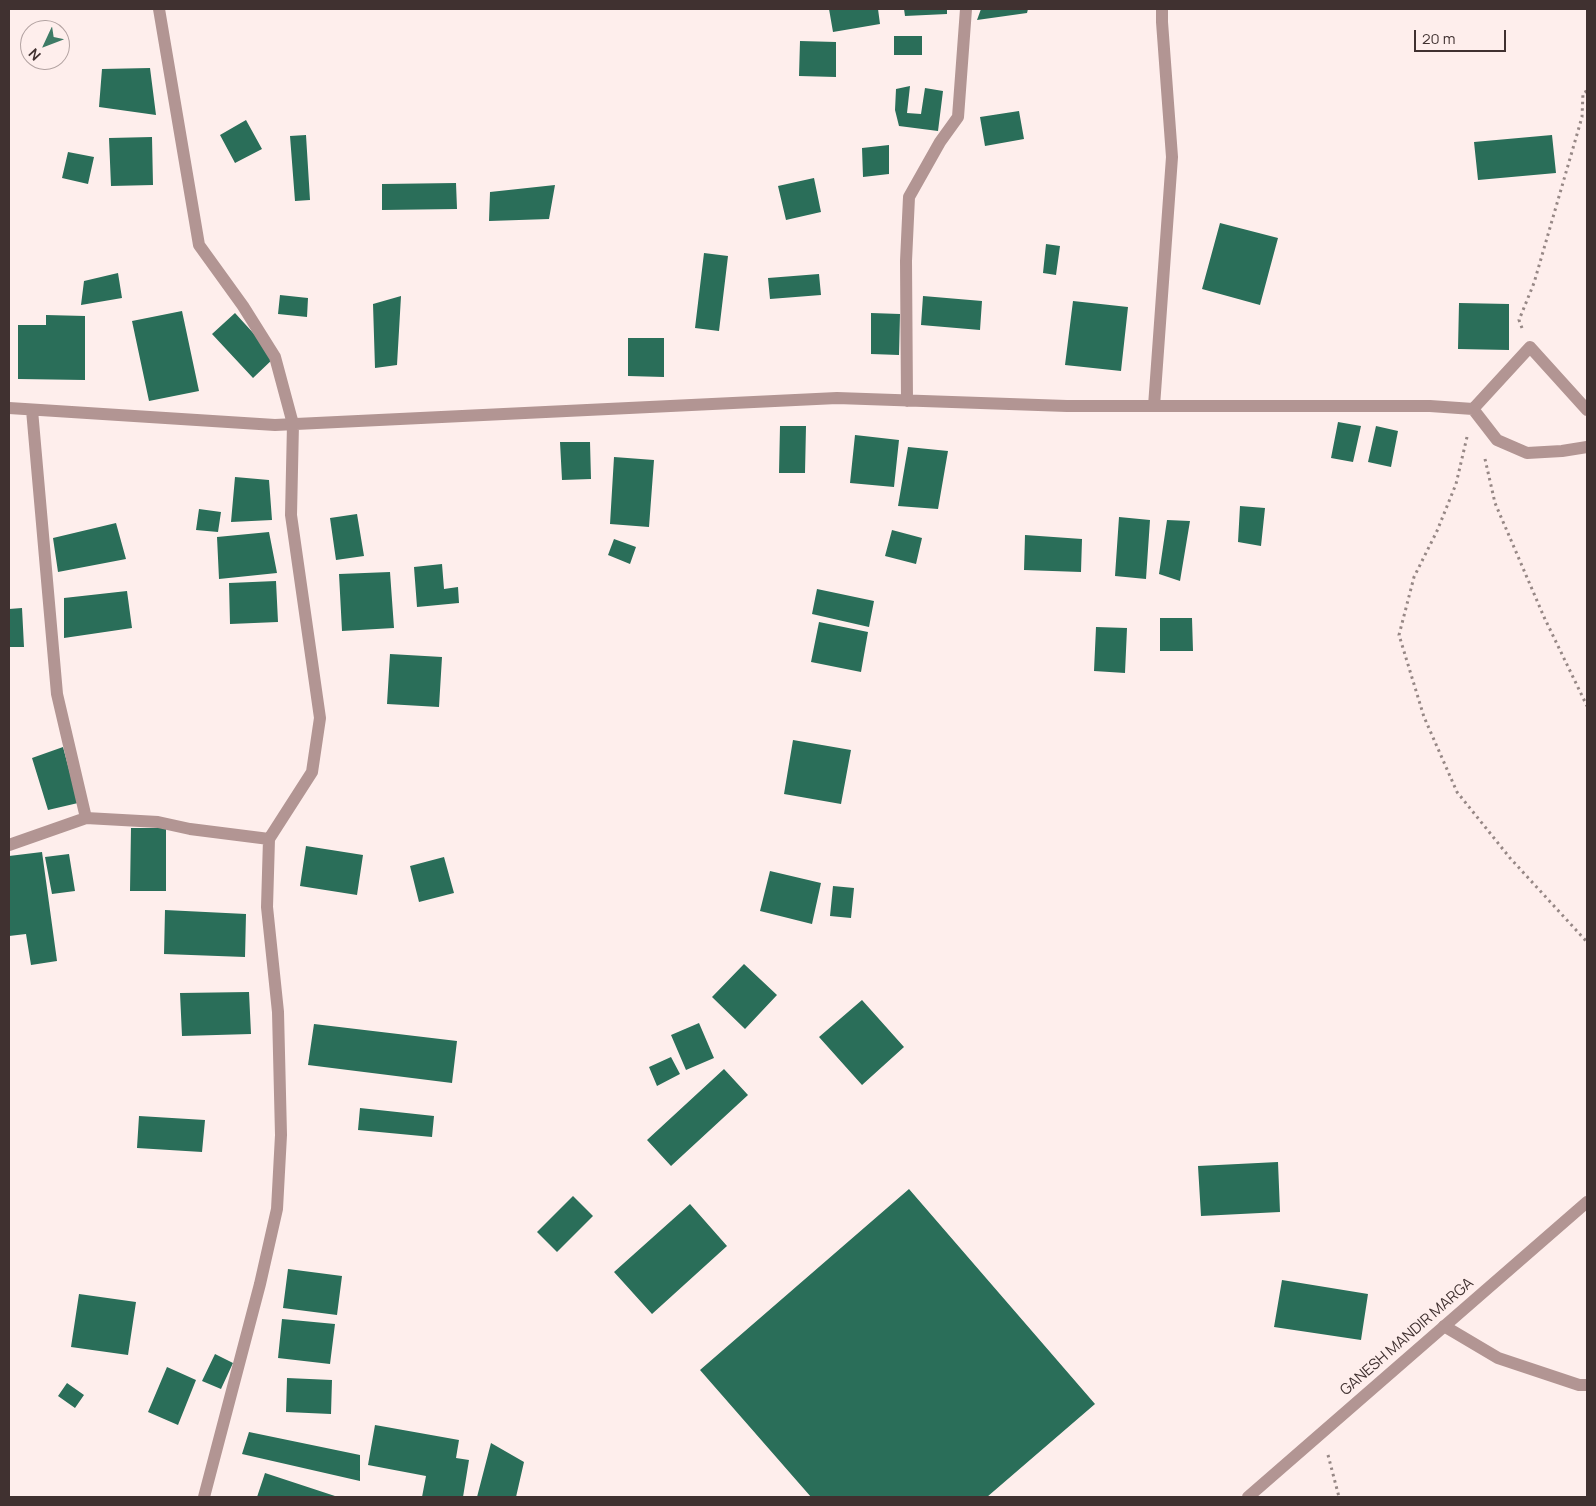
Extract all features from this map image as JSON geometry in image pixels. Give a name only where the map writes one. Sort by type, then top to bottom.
[{"type":"street","points":[[159,9],[199,245],[243,306],[276,357],[293,424],[291,515],[320,718],[312,772],[269,839],[267,906],[278,1012],[281,1135],[277,1208],[260,1284],[204,1497]]},
{"type":"street","points":[[907,401],[906,261],[909,197],[940,142],[958,117],[966,9]]},
{"type":"street","points":[[1154,406],[1172,157],[1162,9]]},
{"type":"street","points":[[1473,409],[1530,347],[1587,410]]},
{"type":"street","points":[[9,408],[265,424],[293,424],[836,398],[1067,406],[1430,406],[1473,409],[1497,440],[1527,453],[1587,447]]},
{"type":"street","points":[[32,410],[57,694],[86,818]]},
{"type":"street","points":[[9,845],[86,818],[158,822],[190,829],[269,839]]},
{"type":"street","name":"GANESH MANDIR MARGA","points":[[1248,1497],[1587,1202]]},
{"type":"street","points":[[1444,1326],[1498,1358],[1587,1385]]},
{"type":"path","points":[[1530,347],[1518,320],[1534,283],[1582,117],[1583,93],[1587,91]]},
{"type":"path","points":[[1473,409],[1456,484],[1437,531],[1414,577],[1399,635],[1424,717],[1457,792],[1510,858],[1587,942]]},
{"type":"path","points":[[1484,456],[1495,503],[1544,616],[1587,706]]},
{"type":"path","points":[[1322,1433],[1339,1497]]},
{"type":"building","points":[[829,9],[878,9],[880,24],[833,32]]},
{"type":"building","points":[[904,9],[947,9],[947,14],[905,16]]},
{"type":"building","points":[[981,9],[1028,9],[1027,13],[977,20]]},
{"type":"building","points":[[894,36],[922,36],[922,55],[894,55]]},
{"type":"building","points":[[800,41],[836,42],[836,77],[799,76]]},
{"type":"building","points":[[150,68],[156,115],[99,107],[102,69]]},
{"type":"building","points":[[910,86],[907,113],[921,114],[925,88],[943,91],[938,131],[899,126],[895,110],[896,89]]},
{"type":"building","points":[[1019,111],[1024,139],[985,146],[980,117]]},
{"type":"building","points":[[246,120],[262,149],[235,163],[220,135]]},
{"type":"building","points":[[306,135],[310,200],[295,201],[290,136]]},
{"type":"building","points":[[1552,135],[1556,173],[1478,180],[1474,142]]},
{"type":"building","points":[[152,137],[153,185],[111,186],[109,138]]},
{"type":"building","points":[[889,145],[889,174],[863,177],[862,148]]},
{"type":"building","points":[[68,152],[94,157],[88,184],[62,178]]},
{"type":"building","points":[[814,178],[821,212],[786,220],[778,186]]},
{"type":"building","points":[[456,183],[457,209],[382,210],[382,184]]},
{"type":"building","points":[[555,185],[549,219],[489,221],[490,192]]},
{"type":"building","points":[[1220,223],[1278,238],[1260,305],[1202,289]]},
{"type":"building","points":[[1046,244],[1060,246],[1056,275],[1043,273]]},
{"type":"building","points":[[704,253],[728,256],[719,331],[695,328]]},
{"type":"building","points":[[118,273],[122,298],[81,305],[84,281]]},
{"type":"building","points":[[819,274],[821,295],[770,299],[768,278]]},
{"type":"building","points":[[280,295],[308,298],[307,317],[278,314]]},
{"type":"building","points":[[401,296],[397,365],[375,368],[373,304]]},
{"type":"building","points":[[923,296],[982,301],[980,330],[921,325]]},
{"type":"building","points":[[1073,301],[1128,307],[1121,371],[1065,365]]},
{"type":"building","points":[[1459,303],[1509,304],[1509,350],[1458,349]]},
{"type":"building","points":[[182,311],[199,391],[149,401],[132,321]]},
{"type":"building","points":[[235,313],[275,357],[253,378],[212,334]]},
{"type":"building","points":[[871,313],[900,314],[899,355],[871,354]]},
{"type":"building","points":[[46,315],[85,316],[85,380],[18,379],[18,325],[46,325]]},
{"type":"building","points":[[628,338],[664,338],[664,377],[628,376]]},
{"type":"building","points":[[1338,422],[1361,426],[1353,462],[1331,458]]},
{"type":"building","points":[[780,426],[806,426],[805,473],[779,473]]},
{"type":"building","points":[[1376,426],[1398,431],[1391,467],[1368,462]]},
{"type":"building","points":[[855,435],[899,440],[894,487],[850,483]]},
{"type":"building","points":[[560,442],[590,442],[591,479],[562,480]]},
{"type":"building","points":[[908,447],[948,451],[938,509],[898,506]]},
{"type":"building","points":[[614,457],[654,460],[649,527],[610,524]]},
{"type":"building","points":[[235,477],[269,480],[272,520],[231,522]]},
{"type":"building","points":[[1240,506],[1265,508],[1261,546],[1238,542]]},
{"type":"building","points":[[199,509],[221,512],[218,532],[196,530]]},
{"type":"building","points":[[357,514],[364,556],[336,560],[330,518]]},
{"type":"building","points":[[1119,517],[1150,520],[1146,579],[1115,576]]},
{"type":"building","points":[[1167,520],[1190,521],[1180,581],[1159,574]]},
{"type":"building","points":[[116,523],[126,559],[58,572],[53,538]]},
{"type":"building","points":[[892,530],[922,538],[916,564],[885,556]]},
{"type":"building","points":[[269,532],[277,573],[219,579],[217,537]]},
{"type":"building","points":[[1025,535],[1082,539],[1081,572],[1024,570]]},
{"type":"building","points":[[614,539],[636,547],[630,564],[608,555]]},
{"type":"building","points":[[442,564],[444,589],[458,587],[459,603],[417,607],[414,567]]},
{"type":"building","points":[[390,572],[394,628],[342,631],[339,574]]},
{"type":"building","points":[[276,581],[278,622],[230,624],[229,583]]},
{"type":"building","points":[[817,589],[874,601],[869,627],[812,614]]},
{"type":"building","points":[[127,591],[132,628],[64,638],[64,598]]},
{"type":"building","points":[[22,608],[24,647],[9,647],[9,609]]},
{"type":"building","points":[[1160,618],[1192,618],[1193,651],[1160,651]]},
{"type":"building","points":[[819,622],[868,632],[861,672],[811,662]]},
{"type":"building","points":[[1096,627],[1127,628],[1125,673],[1094,671]]},
{"type":"building","points":[[390,654],[442,657],[439,707],[387,704]]},
{"type":"building","points":[[793,740],[851,750],[841,804],[784,794]]},
{"type":"building","points":[[63,747],[78,803],[48,810],[32,758]]},
{"type":"building","points":[[131,828],[166,828],[166,891],[130,891]]},
{"type":"building","points":[[306,846],[363,855],[357,895],[300,886]]},
{"type":"building","points":[[42,852],[57,961],[31,965],[26,934],[9,936],[9,856]]},
{"type":"building","points":[[69,854],[75,891],[52,894],[45,857]]},
{"type":"building","points":[[444,857],[454,893],[419,902],[410,866]]},
{"type":"building","points":[[770,871],[821,883],[812,924],[760,911]]},
{"type":"building","points":[[833,886],[854,888],[851,918],[830,916]]},
{"type":"building","points":[[165,910],[246,914],[245,957],[164,954]]},
{"type":"building","points":[[744,964],[777,995],[745,1029],[712,997]]},
{"type":"building","points":[[249,992],[251,1034],[182,1036],[180,993]]},
{"type":"building","points":[[862,1000],[904,1047],[862,1085],[819,1037]]},
{"type":"building","points":[[699,1023],[714,1058],[686,1070],[671,1035]]},
{"type":"building","points":[[314,1024],[457,1041],[452,1083],[308,1065]]},
{"type":"building","points":[[671,1057],[680,1074],[657,1086],[649,1067]]},
{"type":"building","points":[[724,1069],[748,1095],[671,1166],[647,1140]]},
{"type":"building","points":[[360,1108],[434,1116],[432,1137],[358,1130]]},
{"type":"building","points":[[139,1116],[205,1120],[202,1152],[137,1148]]},
{"type":"building","points":[[1278,1162],[1280,1212],[1201,1216],[1198,1166]]},
{"type":"building","points":[[909,1189],[1095,1404],[987,1497],[811,1497],[700,1370]]},
{"type":"building","points":[[573,1196],[593,1216],[557,1252],[537,1232]]},
{"type":"building","points":[[690,1204],[727,1246],[652,1314],[614,1272]]},
{"type":"building","points":[[288,1269],[342,1276],[337,1315],[283,1308]]},
{"type":"building","points":[[1282,1280],[1368,1294],[1361,1340],[1274,1327]]},
{"type":"building","points":[[79,1294],[136,1302],[128,1355],[71,1347]]},
{"type":"building","points":[[282,1319],[335,1324],[330,1364],[278,1358]]},
{"type":"building","points":[[215,1354],[233,1363],[221,1389],[202,1381]]},
{"type":"building","points":[[167,1367],[196,1380],[178,1425],[148,1412]]},
{"type":"building","points":[[287,1378],[332,1380],[331,1414],[286,1412]]},
{"type":"building","points":[[67,1383],[84,1395],[75,1408],[58,1396]]},
{"type":"building","points":[[375,1425],[459,1440],[456,1458],[469,1460],[463,1497],[422,1497],[426,1476],[368,1465]]},
{"type":"building","points":[[249,1432],[360,1455],[360,1481],[242,1454]]},
{"type":"building","points":[[491,1443],[524,1462],[516,1497],[477,1497]]},
{"type":"building","points":[[265,1473],[338,1497],[257,1497]]}]
